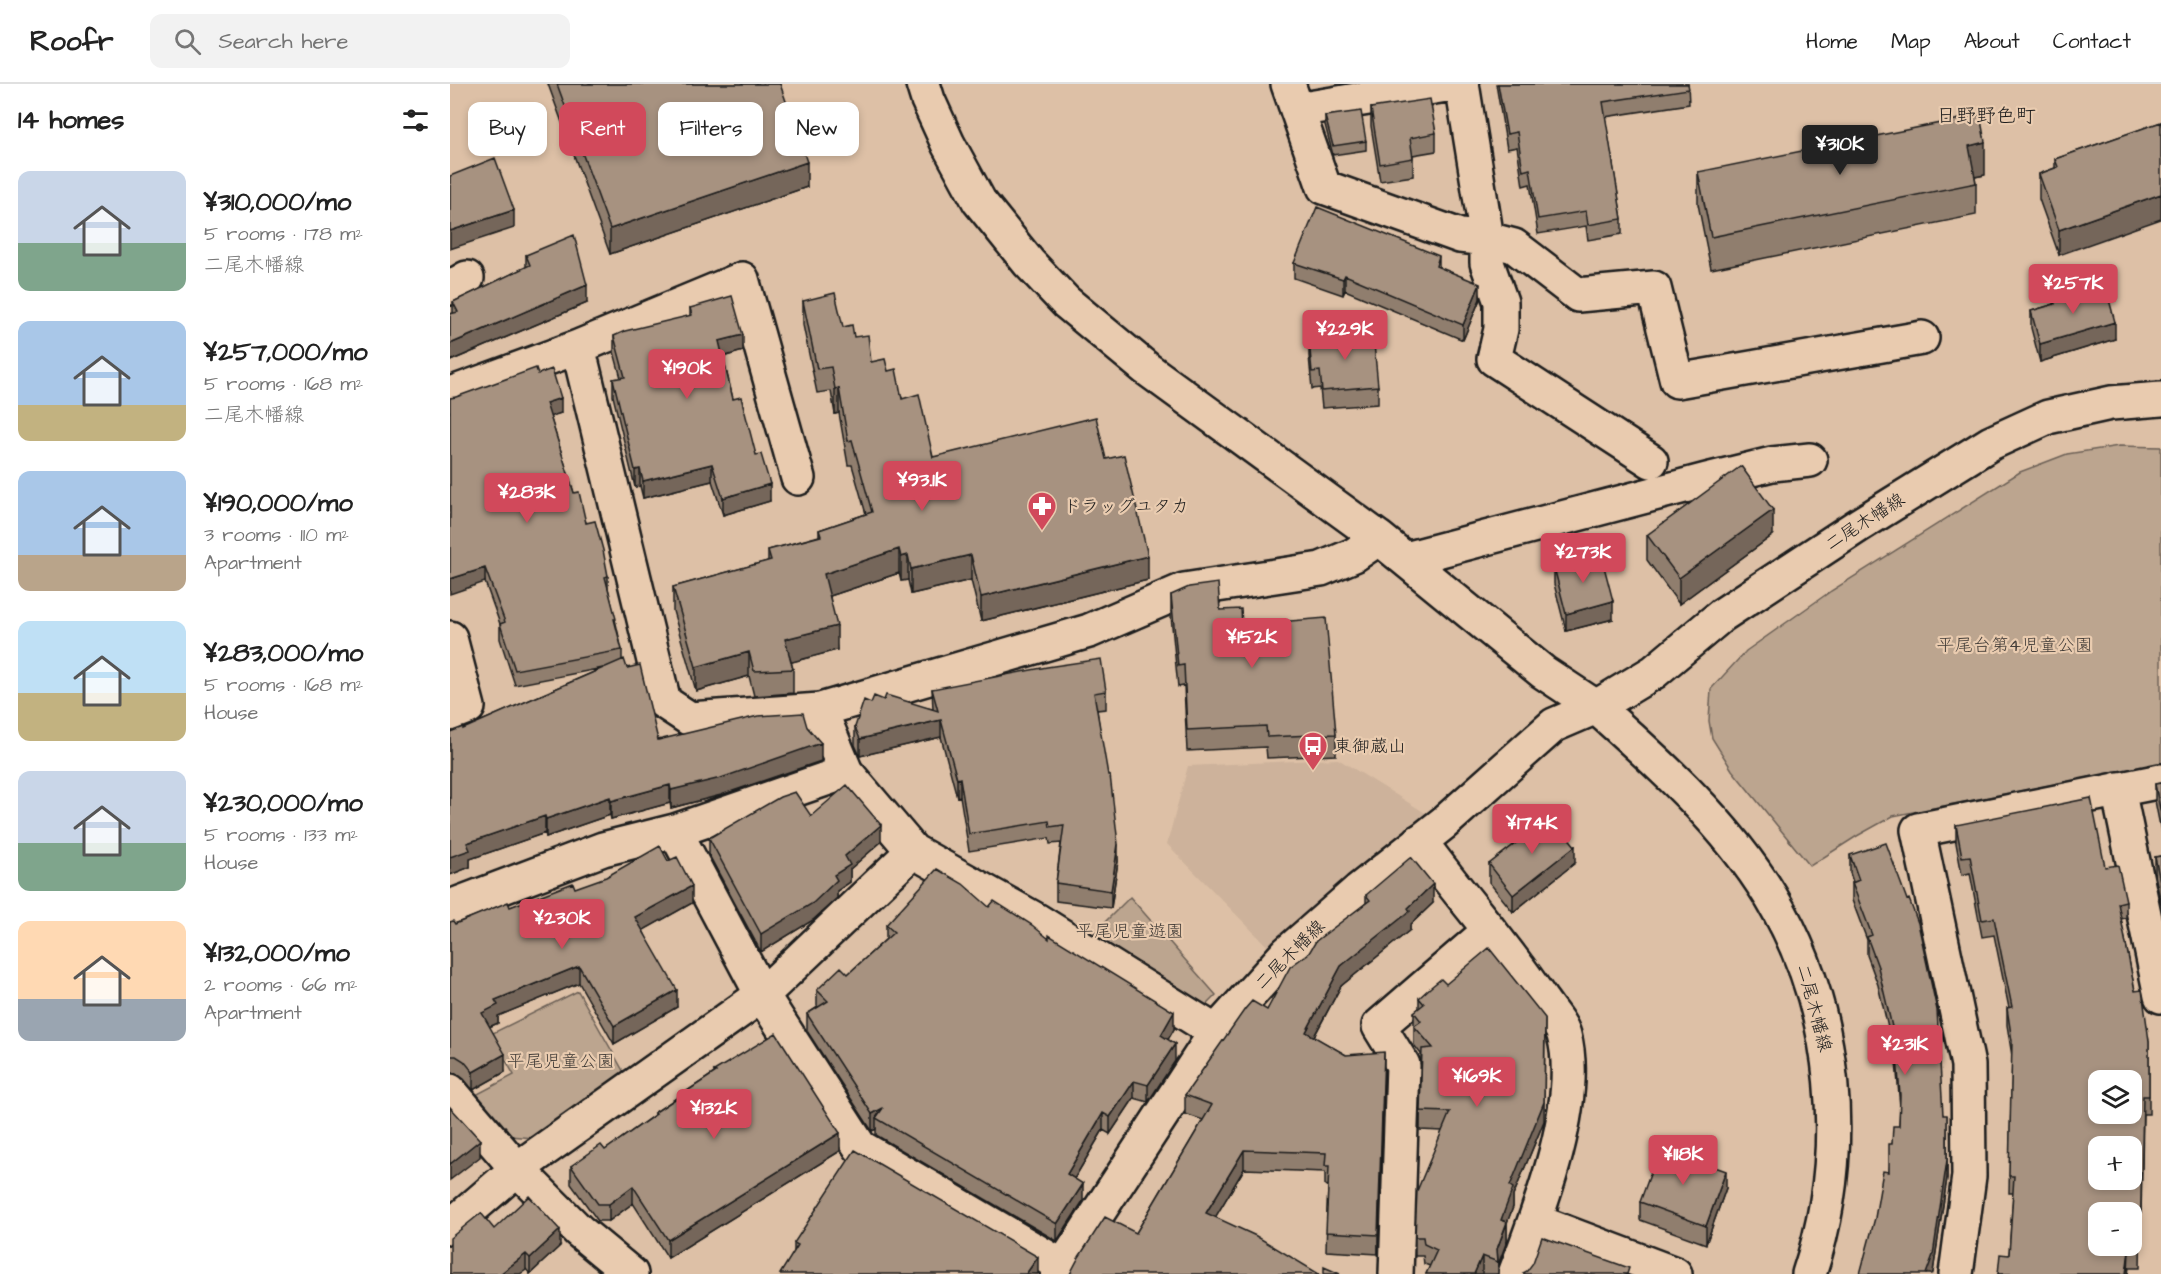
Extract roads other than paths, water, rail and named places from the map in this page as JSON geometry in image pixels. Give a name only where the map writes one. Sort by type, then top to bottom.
[{"type":"street","points":[[924,84],[928,100],[948,144],[980,201],[1029,263],[1066,302],[1147,369],[1379,538],[1543,672],[1596,707]]},
{"type":"street","points":[[1452,84],[1292,97],[1324,187],[1460,236],[1487,239],[1514,246],[1578,295],[1654,288],[1677,381],[1922,338]]},
{"type":"street","points":[[1462,84],[1487,239],[1487,262],[1501,302],[1501,329],[1494,359],[1651,461]]},
{"type":"street","points":[[450,394],[578,347],[742,279],[798,478]]},
{"type":"street","points":[[578,347],[664,702],[690,719],[820,710],[1089,631],[1184,590],[1321,569],[1354,555],[1379,538]]},
{"type":"street","name":"二尾木幡線","points":[[1060,1270],[1216,1032],[1287,953],[1359,890],[1445,822],[1554,725],[1596,707],[1654,672],[1722,615],[1859,525],[1991,443],[2048,417],[2111,403],[2161,399]]},
{"type":"street","points":[[1406,559],[1772,464],[1810,460]]},
{"type":"street","points":[[450,638],[468,707],[450,714]]},
{"type":"street","name":"二尾木幡線","points":[[1596,707],[1648,753],[1701,805],[1745,859],[1771,896],[1801,959],[1815,999],[1826,1046],[1832,1096],[1828,1201],[1809,1274]]},
{"type":"street","points":[[820,710],[846,772],[913,851],[1038,921],[1216,1032]]},
{"type":"street","points":[[450,907],[603,849],[675,831],[846,772]]},
{"type":"street","points":[[1956,1274],[1969,1176],[1968,1065],[1918,830],[2161,781]]},
{"type":"street","points":[[2118,789],[2161,996]]},
{"type":"street","points":[[675,831],[762,995],[860,1147],[1060,1270]]},
{"type":"street","points":[[1420,842],[1451,885],[1517,964],[1564,1034],[1569,1078],[1562,1123],[1535,1221],[1515,1274]]},
{"type":"street","points":[[450,1227],[517,1169],[762,995],[913,851]]},
{"type":"street","points":[[1396,1274],[1403,1065],[1379,1026],[1489,931]]},
{"type":"street","points":[[450,1091],[517,1169],[579,1231],[631,1274]]},
{"type":"street","points":[[1535,1221],[1674,1274]]},
{"type":"place","name":"ドラッグユタカ","points":[[1042,532]]},
{"type":"place","name":"東御蔵山","points":[[1313,772]]},
{"type":"district","name":"日野野色町","points":[[1986,116]]},
{"type":"park label","name":"平尾台第4児童公園","points":[[2015,645]]},
{"type":"park label","name":"平尾児童遊園","points":[[1130,931]]},
{"type":"park label","name":"平尾児童公園","points":[[561,1061]]}]
